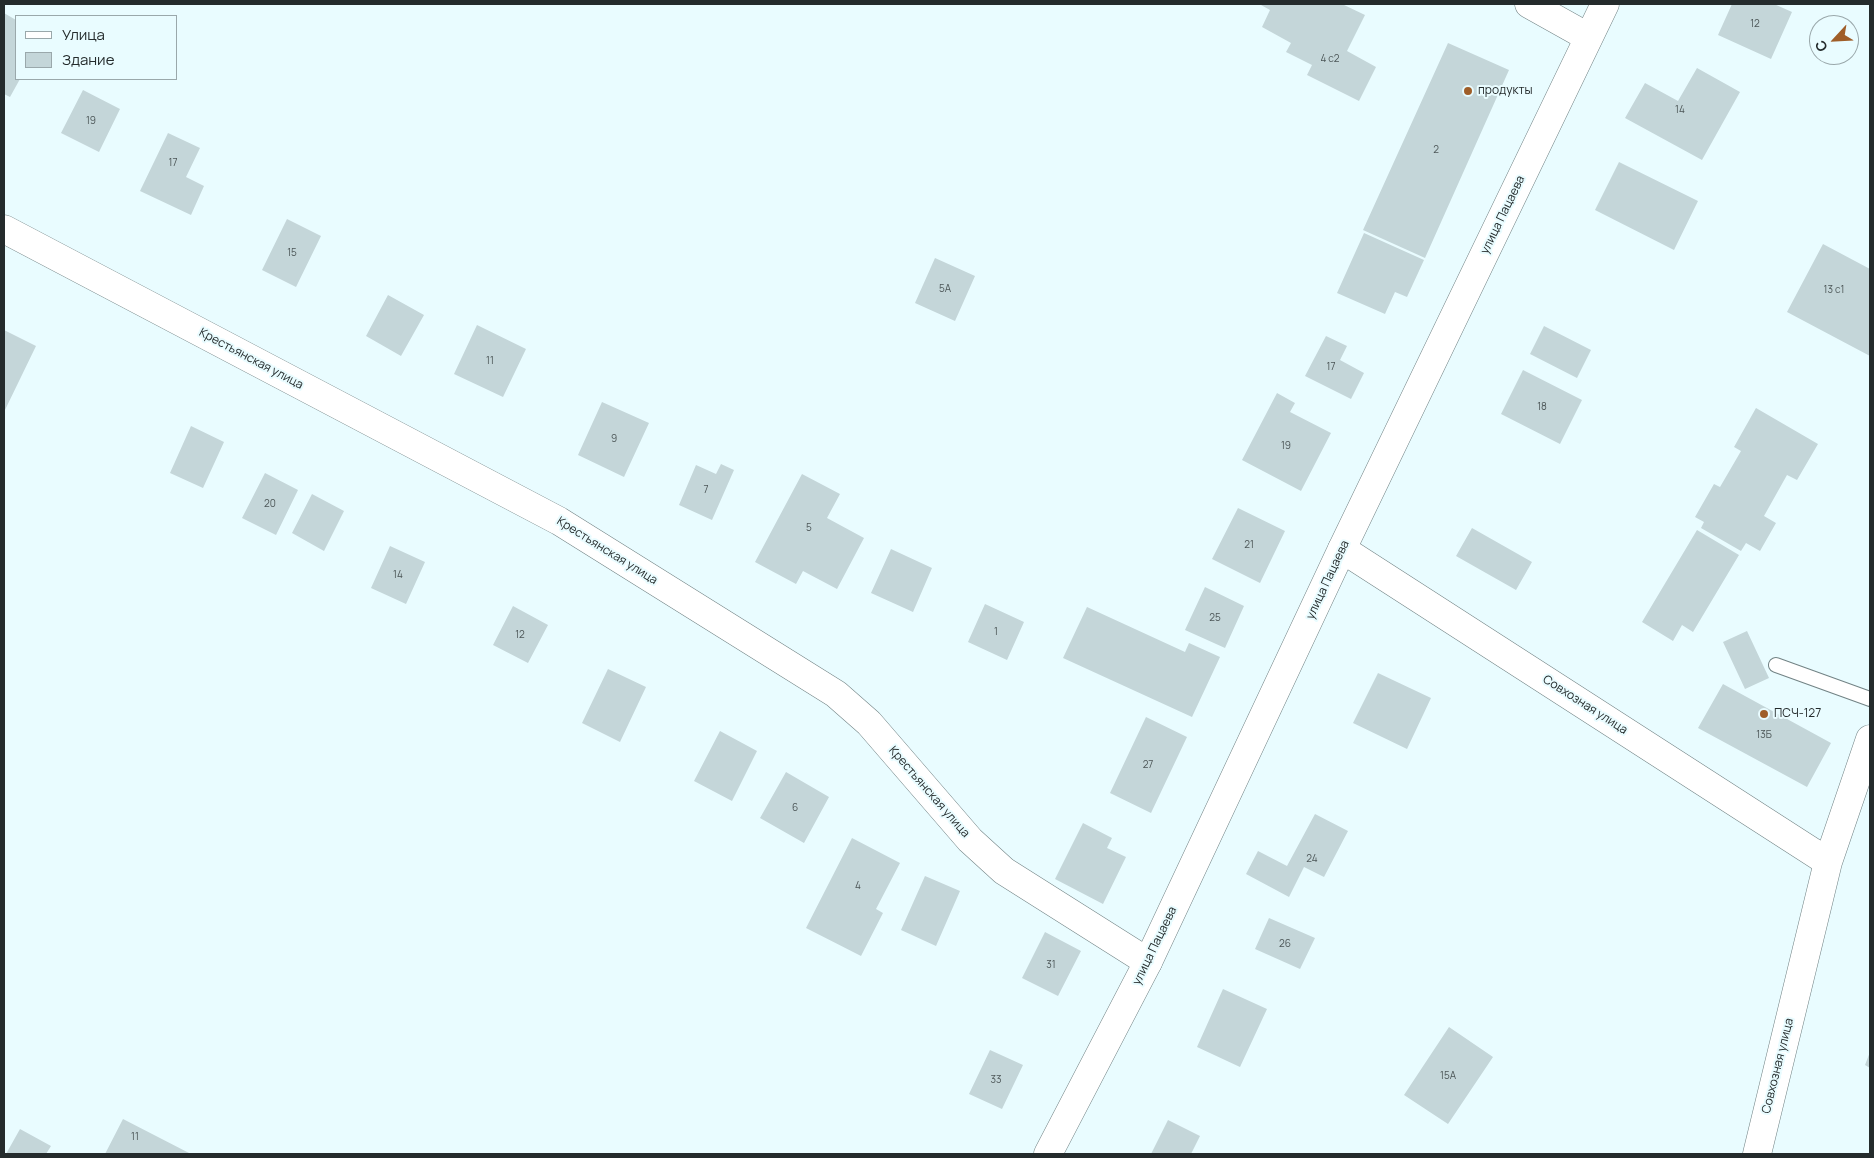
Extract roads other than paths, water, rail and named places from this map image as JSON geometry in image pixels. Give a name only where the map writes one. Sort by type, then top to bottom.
[{"type":"street","points":[[1529,4],[1588,37]]},
{"type":"street","name":"улица Пацаева","points":[[1048,1154],[1148,962],[1342,549],[1604,4]]},
{"type":"street","name":"Крестьянская улица","points":[[4,229],[559,521],[836,694],[869,723],[970,840],[1004,871],[1148,962]]},
{"type":"street","name":"Совхозная улица","points":[[1342,549],[1828,862]]},
{"type":"street","name":"Совхозная улица","points":[[1757,1154],[1828,862],[1870,739]]},
{"type":"lane","points":[[1776,665],[1870,699]]},
{"type":"place","name":"продукты","points":[[1468,91]]},
{"type":"place","name":"ПСЧ-127","points":[[1764,714]]}]
